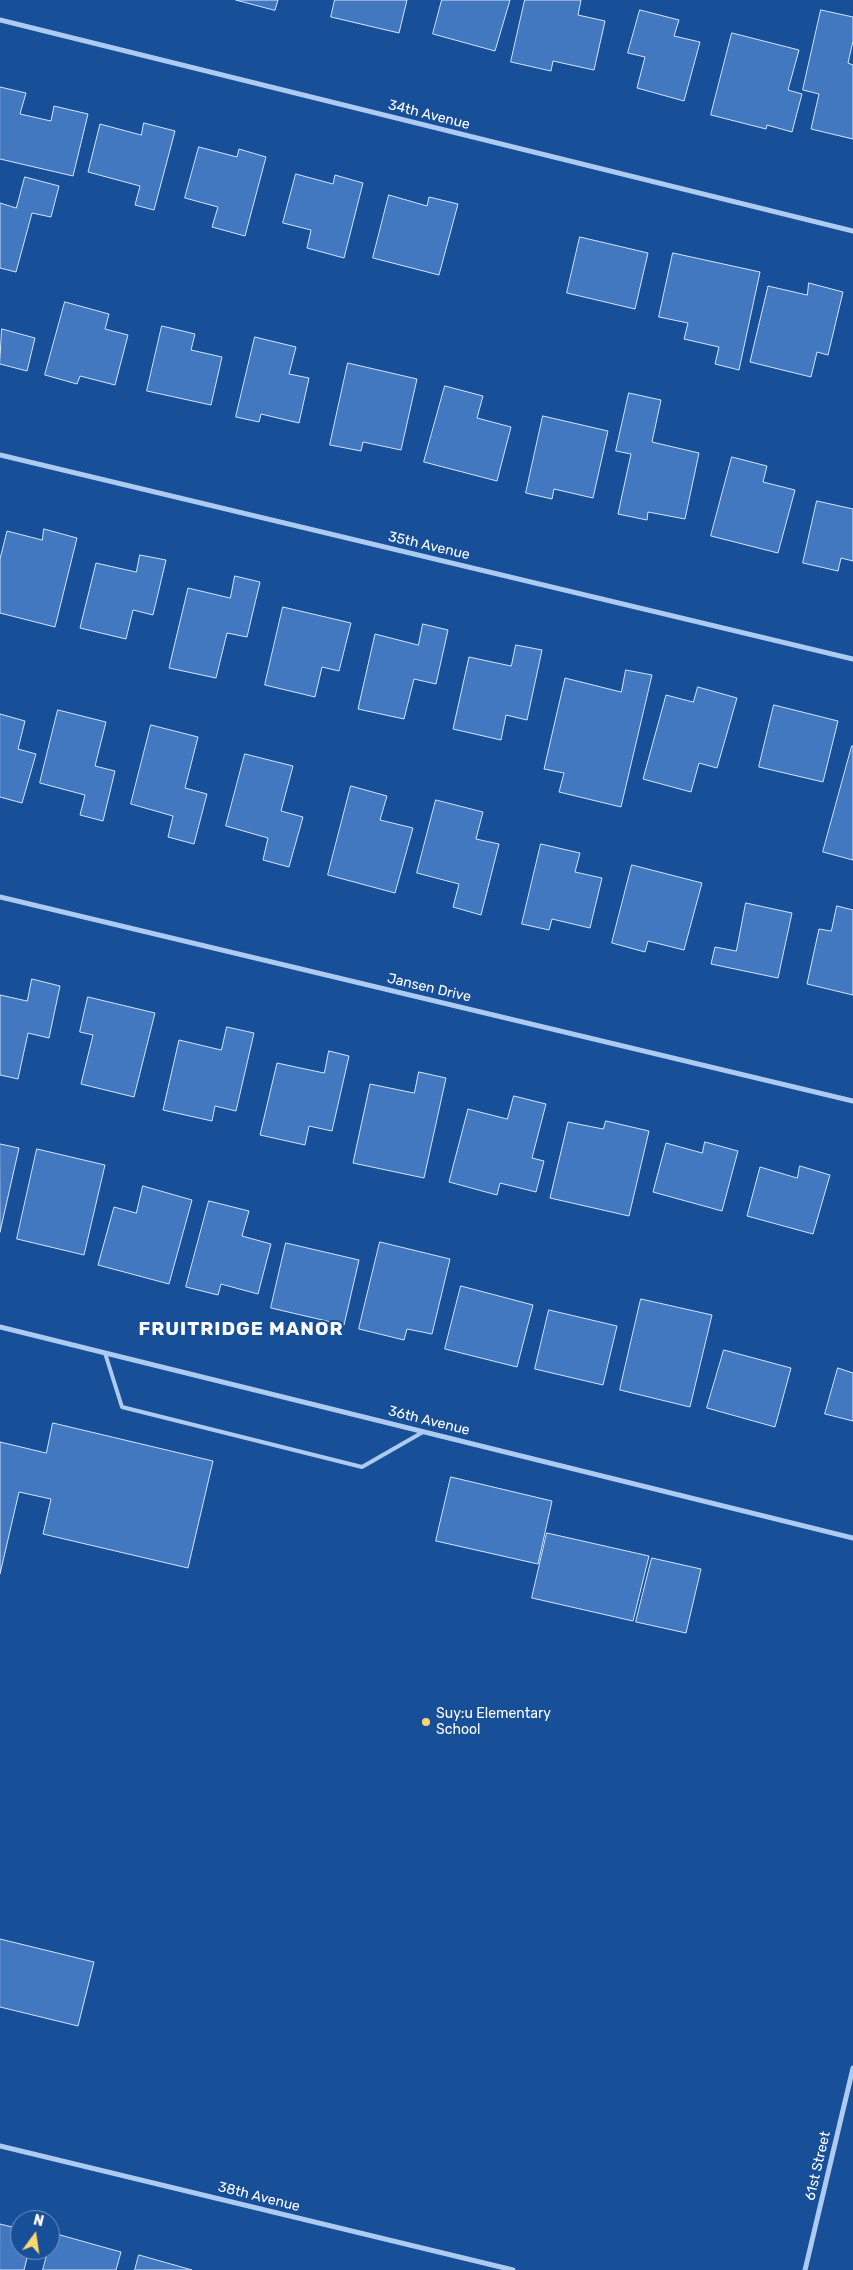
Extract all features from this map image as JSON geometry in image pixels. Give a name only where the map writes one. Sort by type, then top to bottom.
[{"type":"street","name":"34th Avenue","points":[[0,20],[853,231]]},
{"type":"street","name":"35th Avenue","points":[[0,454],[853,659]]},
{"type":"street","name":"Jansen Drive","points":[[0,897],[853,1101]]},
{"type":"street","name":"36th Avenue","points":[[0,1327],[853,1538]]},
{"type":"street","name":"61st Street","points":[[805,2270],[853,2068]]},
{"type":"street","name":"38th Avenue","points":[[0,2146],[513,2270]]},
{"type":"lane","points":[[105,1353],[122,1407],[333,1460],[362,1467],[424,1432]]},
{"type":"building","points":[[236,0],[278,0],[275,10]]},
{"type":"building","points":[[335,0],[407,0],[399,33],[331,17]]},
{"type":"building","points":[[442,0],[510,0],[495,51],[433,34]]},
{"type":"building","points":[[525,0],[581,0],[578,15],[605,21],[594,70],[553,61],[551,71],[511,62]]},
{"type":"building","points":[[640,10],[679,20],[674,36],[700,42],[684,101],[637,88],[645,57],[628,53]]},
{"type":"building","points":[[821,10],[853,17],[853,41],[848,63],[853,65],[853,139],[811,129],[819,94],[803,90]]},
{"type":"building","points":[[732,33],[799,50],[788,90],[802,94],[792,132],[767,125],[766,129],[711,115]]},
{"type":"building","points":[[0,87],[26,93],[20,114],[51,121],[54,106],[88,114],[73,176],[0,159]]},
{"type":"building","points":[[144,123],[175,131],[154,210],[135,205],[140,186],[88,172],[100,124],[141,135]]},
{"type":"building","points":[[199,147],[237,157],[239,149],[266,157],[245,236],[212,227],[218,207],[185,198]]},
{"type":"building","points":[[296,174],[333,184],[335,175],[363,183],[344,258],[307,248],[311,230],[283,223]]},
{"type":"building","points":[[25,177],[59,186],[51,217],[32,213],[16,272],[0,268],[0,203],[16,208]]},
{"type":"building","points":[[389,195],[427,206],[429,197],[458,204],[439,275],[373,258]]},
{"type":"building","points":[[580,237],[648,253],[635,309],[567,293]]},
{"type":"building","points":[[673,253],[760,272],[739,370],[715,364],[719,347],[684,339],[688,323],[659,317]]},
{"type":"building","points":[[809,283],[843,292],[828,355],[817,352],[811,377],[750,362],[768,286],[807,295]]},
{"type":"building","points":[[65,302],[109,314],[105,329],[128,335],[115,385],[80,376],[77,384],[45,375]]},
{"type":"building","points":[[162,326],[195,334],[191,350],[222,357],[211,405],[147,391]]},
{"type":"building","points":[[2,329],[35,338],[27,371],[0,364]]},
{"type":"building","points":[[255,337],[296,347],[289,374],[309,378],[299,423],[261,414],[259,422],[236,417]]},
{"type":"building","points":[[348,363],[417,379],[401,450],[363,442],[361,451],[330,445]]},
{"type":"building","points":[[445,386],[483,396],[477,418],[511,427],[497,481],[424,462]]},
{"type":"building","points":[[629,393],[661,400],[652,442],[699,453],[685,519],[648,512],[647,520],[618,514],[631,454],[616,451]]},
{"type":"building","points":[[543,416],[608,431],[593,498],[554,489],[552,499],[526,493]]},
{"type":"building","points":[[732,457],[767,466],[763,482],[795,490],[778,553],[711,536]]},
{"type":"building","points":[[817,501],[853,509],[853,561],[841,558],[838,571],[803,563]]},
{"type":"building","points":[[44,529],[77,538],[55,627],[0,613],[0,559],[7,531],[42,540]]},
{"type":"building","points":[[140,555],[166,560],[153,615],[133,610],[126,639],[80,628],[96,563],[136,572]]},
{"type":"building","points":[[235,576],[260,582],[247,637],[227,633],[216,678],[169,668],[188,588],[230,598]]},
{"type":"building","points":[[283,607],[351,623],[339,671],[322,667],[315,697],[265,685]]},
{"type":"building","points":[[423,624],[448,630],[436,684],[414,679],[404,719],[358,709],[375,634],[418,645]]},
{"type":"building","points":[[516,645],[542,650],[527,720],[506,715],[501,740],[453,729],[469,657],[511,666]]},
{"type":"building","points":[[626,670],[652,675],[621,807],[559,792],[564,773],[544,769],[565,678],[621,692]]},
{"type":"building","points":[[698,687],[737,698],[717,768],[699,763],[691,792],[643,779],[666,695],[693,702]]},
{"type":"building","points":[[774,705],[838,721],[823,782],[759,767]]},
{"type":"building","points":[[58,710],[106,722],[95,766],[115,771],[103,821],[80,815],[85,795],[40,783]]},
{"type":"building","points":[[0,714],[25,721],[18,749],[36,754],[22,803],[0,797]]},
{"type":"building","points":[[151,725],[198,737],[185,788],[207,794],[194,844],[168,837],[173,816],[131,804]]},
{"type":"building","points":[[853,746],[853,860],[823,852]]},
{"type":"building","points":[[245,754],[293,766],[281,811],[303,817],[289,867],[263,860],[268,838],[226,826]]},
{"type":"building","points":[[351,786],[387,796],[380,820],[413,828],[395,893],[328,875]]},
{"type":"building","points":[[436,800],[483,812],[476,839],[499,844],[481,915],[453,907],[459,884],[417,873]]},
{"type":"building","points":[[541,844],[580,853],[575,872],[602,878],[590,928],[552,919],[549,930],[522,924]]},
{"type":"building","points":[[632,865],[702,883],[684,950],[648,941],[645,952],[612,943]]},
{"type":"building","points":[[746,903],[792,913],[778,978],[711,964],[715,947],[736,951]]},
{"type":"building","points":[[837,906],[853,910],[853,995],[807,984],[819,929],[831,931]]},
{"type":"building","points":[[32,979],[60,986],[49,1038],[28,1033],[18,1079],[0,1075],[0,995],[27,1001]]},
{"type":"building","points":[[88,997],[155,1013],[134,1097],[81,1084],[93,1035],[80,1032]]},
{"type":"building","points":[[227,1027],[254,1033],[236,1111],[215,1106],[212,1121],[163,1110],[179,1040],[221,1050]]},
{"type":"building","points":[[329,1051],[349,1056],[332,1131],[309,1126],[305,1145],[260,1135],[277,1063],[324,1073]]},
{"type":"building","points":[[419,1072],[446,1078],[424,1178],[353,1163],[370,1084],[414,1093]]},
{"type":"building","points":[[514,1096],[546,1104],[532,1158],[544,1161],[536,1192],[500,1183],[497,1195],[449,1182],[468,1109],[507,1119]]},
{"type":"building","points":[[606,1121],[649,1131],[629,1216],[550,1198],[568,1122],[603,1129]]},
{"type":"building","points":[[705,1142],[738,1151],[722,1211],[653,1192],[666,1143],[702,1153]]},
{"type":"building","points":[[0,1144],[19,1148],[0,1232]]},
{"type":"building","points":[[37,1149],[105,1165],[84,1255],[17,1239]]},
{"type":"building","points":[[800,1166],[830,1175],[813,1234],[747,1216],[760,1167],[797,1178]]},
{"type":"building","points":[[143,1186],[192,1200],[169,1284],[98,1265],[114,1207],[136,1213]]},
{"type":"building","points":[[209,1201],[249,1211],[242,1236],[271,1244],[258,1294],[221,1284],[218,1295],[186,1287]]},
{"type":"building","points":[[380,1242],[450,1259],[432,1334],[407,1329],[404,1340],[359,1329]]},
{"type":"building","points":[[286,1243],[359,1260],[344,1325],[271,1308]]},
{"type":"building","points":[[461,1286],[533,1305],[517,1367],[445,1349]]},
{"type":"building","points":[[641,1299],[712,1315],[690,1407],[620,1390]]},
{"type":"building","points":[[549,1310],[617,1326],[603,1385],[535,1369]]},
{"type":"building","points":[[724,1350],[791,1368],[775,1427],[707,1408]]},
{"type":"building","points":[[838,1368],[853,1373],[853,1421],[825,1414]]},
{"type":"building","points":[[53,1423],[213,1461],[188,1568],[43,1534],[51,1499],[19,1492],[0,1574],[0,1442],[46,1453]]},
{"type":"building","points":[[451,1477],[552,1501],[538,1564],[436,1541]]},
{"type":"building","points":[[547,1533],[649,1556],[633,1621],[532,1598]]},
{"type":"building","points":[[652,1558],[701,1569],[686,1633],[636,1622]]},
{"type":"building","points":[[0,1939],[94,1962],[78,2026],[0,2007]]},
{"type":"building","points":[[0,2224],[10,2226],[10,2260],[26,2260],[24,2270],[0,2270]]},
{"type":"building","points":[[60,2235],[121,2252],[116,2270],[43,2270],[46,2260],[60,2260]]},
{"type":"building","points":[[139,2255],[192,2270],[135,2270]]},
{"type":"place","name":"Suy:u Elementary School","points":[[426,1722]]},
{"type":"district","name":"FRUITRIDGE MANOR","points":[[241,1330]]}]
